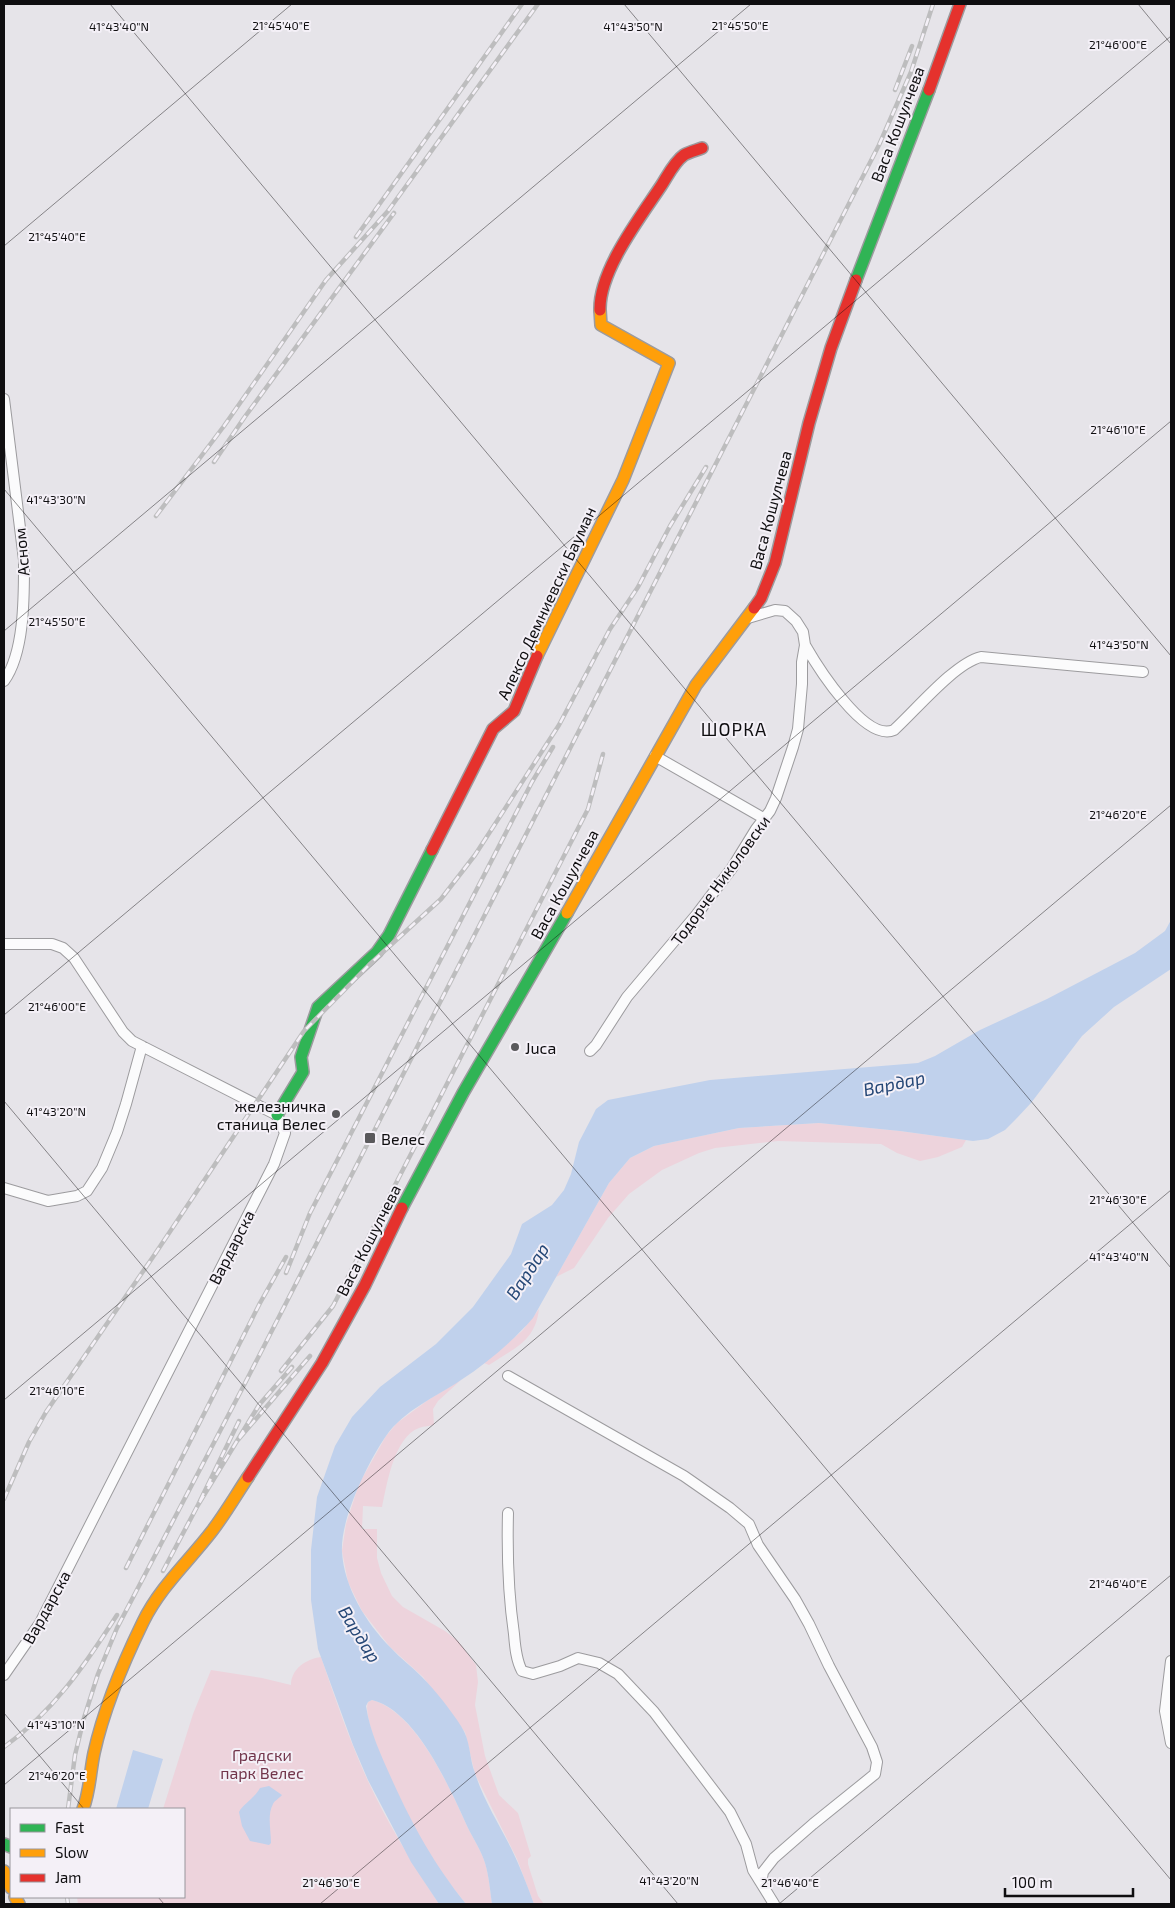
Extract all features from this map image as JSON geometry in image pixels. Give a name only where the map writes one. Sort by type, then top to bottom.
[{"type":"main road","name":"Васа Кошулчева","points":[[83,1808],[88,1793],[98,1737],[121,1671],[144,1620],[166,1586],[217,1524],[322,1363],[365,1285],[414,1184],[463,1093],[655,756],[696,685],[748,618],[761,598],[775,563],[809,423],[832,348],[883,206],[929,90],[960,4]]},
{"type":"main road","name":"Алексо Демниевски Бауман","points":[[277,1115],[303,1072],[301,1057],[318,1007],[377,952],[389,935],[493,729],[514,711],[545,637],[623,480],[669,364],[601,324],[600,297],[612,266],[629,234],[674,168],[684,155],[702,148]]},
{"type":"street","name":"Асном","points":[[4,399],[24,560],[20,635],[6,678]]},
{"type":"street","name":"Тодорче Николовски","points":[[590,1051],[596,1045],[627,997],[697,914],[732,868],[756,829],[765,819],[776,798],[796,738],[801,703],[802,662],[805,645],[803,632],[796,621],[785,611],[775,610],[748,618]]},
{"type":"street","points":[[805,645],[821,673],[848,706],[877,730],[883,732],[894,730],[947,679],[975,658],[982,657],[1143,672]]},
{"type":"street","points":[[655,756],[765,819]]},
{"type":"street","points":[[4,944],[52,944],[62,948],[74,958],[123,1032],[132,1041],[277,1115]]},
{"type":"street","points":[[4,1188],[48,1201],[77,1196],[87,1191],[102,1168],[117,1132],[142,1046]]},
{"type":"street","name":"Вардарска","points":[[4,1675],[40,1623],[274,1164],[284,1133],[277,1115]]},
{"type":"street","points":[[508,1376],[684,1476],[730,1508],[749,1524],[758,1545],[795,1599],[809,1624],[872,1747],[877,1762],[875,1774],[812,1824],[774,1858],[763,1872],[761,1883]]},
{"type":"street","points":[[508,1513],[507,1568],[510,1609],[518,1661],[522,1671],[533,1674],[560,1666],[578,1658],[599,1662],[618,1674],[654,1712],[730,1812],[746,1844],[753,1870],[774,1904]]},
{"type":"street","points":[[1171,1661],[1165,1711],[1171,1743]]},
{"type":"green space","points":[[819,1123],[966,1140],[962,1147],[938,1157],[920,1161],[897,1153],[881,1144],[778,1141],[715,1148],[699,1153],[662,1170],[629,1194],[608,1218],[574,1268],[556,1277],[609,1183],[630,1158],[654,1146],[739,1128]]},
{"type":"green space","points":[[539,1309],[533,1329],[522,1343],[489,1365],[484,1363],[522,1331]]},
{"type":"green space","points":[[461,1380],[438,1401],[433,1409],[434,1425],[419,1428],[410,1433],[403,1441],[393,1462],[382,1507],[363,1506],[362,1529],[377,1529],[377,1558],[381,1573],[392,1596],[403,1607],[445,1631],[458,1641],[476,1665],[478,1682],[475,1705],[485,1756],[499,1795],[518,1813],[531,1856],[528,1859],[528,1864],[538,1896],[544,1904],[534,1904],[517,1859],[475,1774],[465,1732],[423,1677],[390,1647],[362,1611],[348,1582],[342,1551],[346,1524],[359,1484],[386,1436],[397,1423],[428,1400]]},
{"type":"green space","name":"Градски парк Велес","points":[[321,1657],[360,1764],[401,1843],[439,1904],[78,1904],[77,1898],[185,1898],[185,1808],[163,1808],[193,1714],[211,1670],[262,1678],[291,1685],[294,1674],[300,1666],[310,1660]]},
{"type":"green space","points":[[372,1700],[388,1707],[403,1720],[417,1735],[442,1774],[483,1858],[488,1873],[492,1904],[466,1904],[425,1848],[409,1819],[379,1752],[368,1714],[368,1702]]},
{"type":"water","name":"Вардар","points":[[1171,920],[1171,969],[1114,1007],[1082,1036],[1031,1103],[1005,1130],[988,1139],[973,1141],[819,1123],[739,1128],[654,1146],[630,1158],[609,1183],[533,1318],[508,1344],[490,1359],[461,1380],[411,1411],[386,1436],[371,1460],[350,1508],[342,1552],[347,1578],[358,1604],[373,1627],[394,1652],[432,1688],[461,1726],[467,1738],[478,1783],[514,1855],[534,1904],[492,1904],[488,1873],[483,1858],[442,1773],[417,1735],[403,1719],[388,1707],[372,1700],[366,1706],[370,1726],[393,1782],[425,1845],[444,1875],[466,1904],[439,1904],[411,1862],[368,1780],[353,1745],[318,1649],[311,1600],[311,1550],[317,1497],[335,1446],[352,1417],[380,1387],[436,1344],[473,1307],[511,1254],[522,1224],[552,1205],[564,1190],[571,1174],[579,1142],[596,1109],[608,1100],[710,1080],[918,1063],[1135,953],[1165,931]]},
{"type":"water","points":[[133,1750],[163,1759],[148,1808],[116,1808]]},
{"type":"water","points":[[269,1786],[282,1795],[271,1808],[271,1843],[269,1845],[250,1841],[242,1826],[239,1812],[260,1788]]},
{"type":"railway","points":[[356,237],[522,4]]},
{"type":"railway","points":[[156,516],[224,426],[326,280],[388,211],[538,4]]},
{"type":"railway","points":[[68,1808],[75,1755],[84,1718],[98,1674],[117,1628],[242,1389],[879,145],[911,72],[933,4]]},
{"type":"railway","points":[[895,90],[912,46]]},
{"type":"railway","points":[[214,462],[394,213]]},
{"type":"railway","points":[[4,1499],[29,1442],[46,1412],[155,1254],[304,1031],[369,965],[441,899],[475,855],[559,725],[610,629],[638,587],[670,526],[706,467]]},
{"type":"railway","points":[[286,1273],[310,1213],[532,782],[553,747]]},
{"type":"railway","points":[[281,1371],[333,1306],[588,809],[603,754]]},
{"type":"railway","points":[[126,1568],[260,1303],[286,1257]]},
{"type":"railway","points":[[292,1367],[259,1405],[237,1441],[310,1356]]},
{"type":"railway","points":[[237,1441],[198,1505],[239,1421]]},
{"type":"railway","points":[[163,1571],[198,1505]]},
{"type":"railway","points":[[4,1747],[38,1719],[67,1687],[117,1615]]},
{"type":"railway","points":[[67,1898],[68,1904]]},
{"type":"traffic: fast","points":[[856,280],[929,90]]},
{"type":"traffic: fast","points":[[277,1115],[303,1072],[301,1057],[318,1007],[377,952],[389,935],[432,850]]},
{"type":"traffic: fast","points":[[402,1208],[463,1093],[567,913]]},
{"type":"traffic: fast","points":[[4,1844],[10,1847]]},
{"type":"traffic: slow","points":[[537,656],[623,480],[669,363],[601,325],[600,310]]},
{"type":"traffic: slow","points":[[567,913],[696,685],[754,608]]},
{"type":"traffic: slow","points":[[83,1808],[103,1719],[121,1670],[143,1622],[158,1597],[212,1531],[248,1477]]},
{"type":"traffic: slow","points":[[4,1871],[10,1886]]},
{"type":"traffic: slow","points":[[16,1898],[19,1904]]},
{"type":"traffic: jam","points":[[929,90],[960,4]]},
{"type":"traffic: jam","points":[[600,310],[601,295],[606,279],[613,262],[632,229],[677,162],[684,155],[702,148]]},
{"type":"traffic: jam","points":[[754,608],[761,598],[775,563],[809,423],[831,348],[856,280]]},
{"type":"traffic: jam","points":[[432,850],[493,729],[514,711],[537,656]]},
{"type":"traffic: jam","points":[[248,1477],[322,1363],[365,1285],[402,1208]]},
{"type":"place","name":"Juca","points":[[515,1047]]},
{"type":"place","name":"железничка станица Велес","points":[[336,1114]]},
{"type":"place","name":"Велес","points":[[370,1138]]},
{"type":"district","name":"ШОРКА","points":[[734,729]]}]
